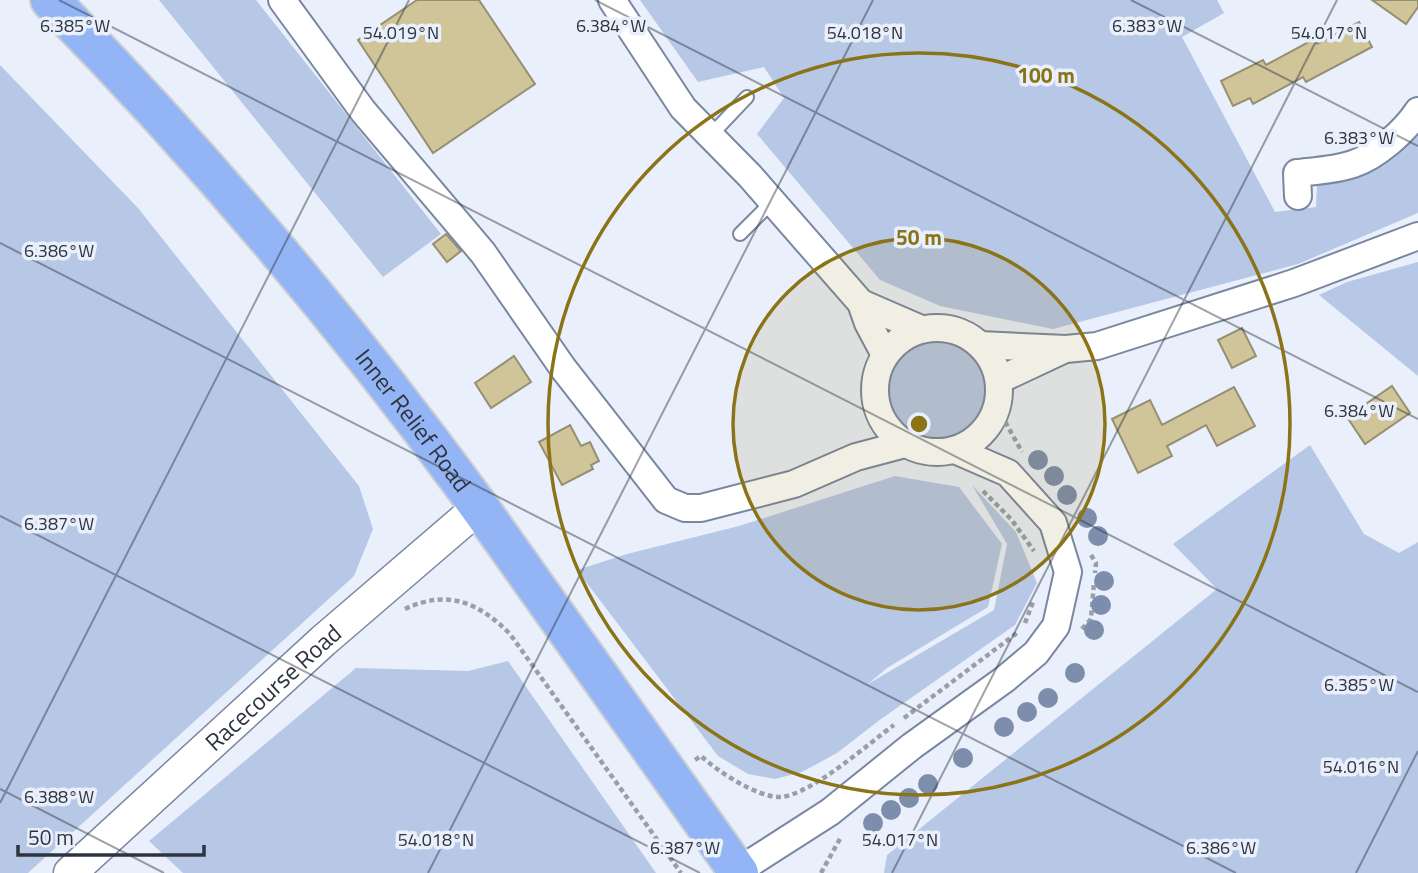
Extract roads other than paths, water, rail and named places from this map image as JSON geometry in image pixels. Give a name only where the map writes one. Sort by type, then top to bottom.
[{"type":"main road","name":"Inner Relief Road","points":[[50,0],[155,110],[292,270],[479,507],[739,872]]},
{"type":"street","points":[[282,0],[363,111],[484,253],[563,368],[666,500],[685,508],[701,508],[794,484],[856,457],[905,444]]},
{"type":"street","points":[[612,0],[683,108],[862,303],[921,329]]},
{"type":"street","points":[[1298,195],[1297,173],[1355,164],[1379,149],[1410,122],[1418,111]]},
{"type":"street","points":[[980,345],[1066,349],[1097,346],[1170,325],[1307,279],[1418,236]]},
{"type":"street","points":[[862,303],[868,323],[885,355]]},
{"type":"street","points":[[948,451],[981,435],[993,415],[999,380],[992,361],[980,345],[963,333],[942,327],[921,329],[901,339],[885,355],[877,373],[874,392],[878,411],[889,430],[905,444],[923,451],[948,451],[1018,467]]},
{"type":"street","points":[[999,380],[1066,349]]},
{"type":"street","points":[[856,457],[878,411]]},
{"type":"street","points":[[739,872],[830,812],[912,746],[1004,679],[1036,653],[1056,626],[1068,572],[1061,545],[1053,523],[1018,467],[993,415]]},
{"type":"street","name":"Racecourse Road","points":[[70,873],[332,633],[479,507]]},
{"type":"lane","points":[[710,136],[747,97]]},
{"type":"lane","points":[[740,234],[772,202]]}]
